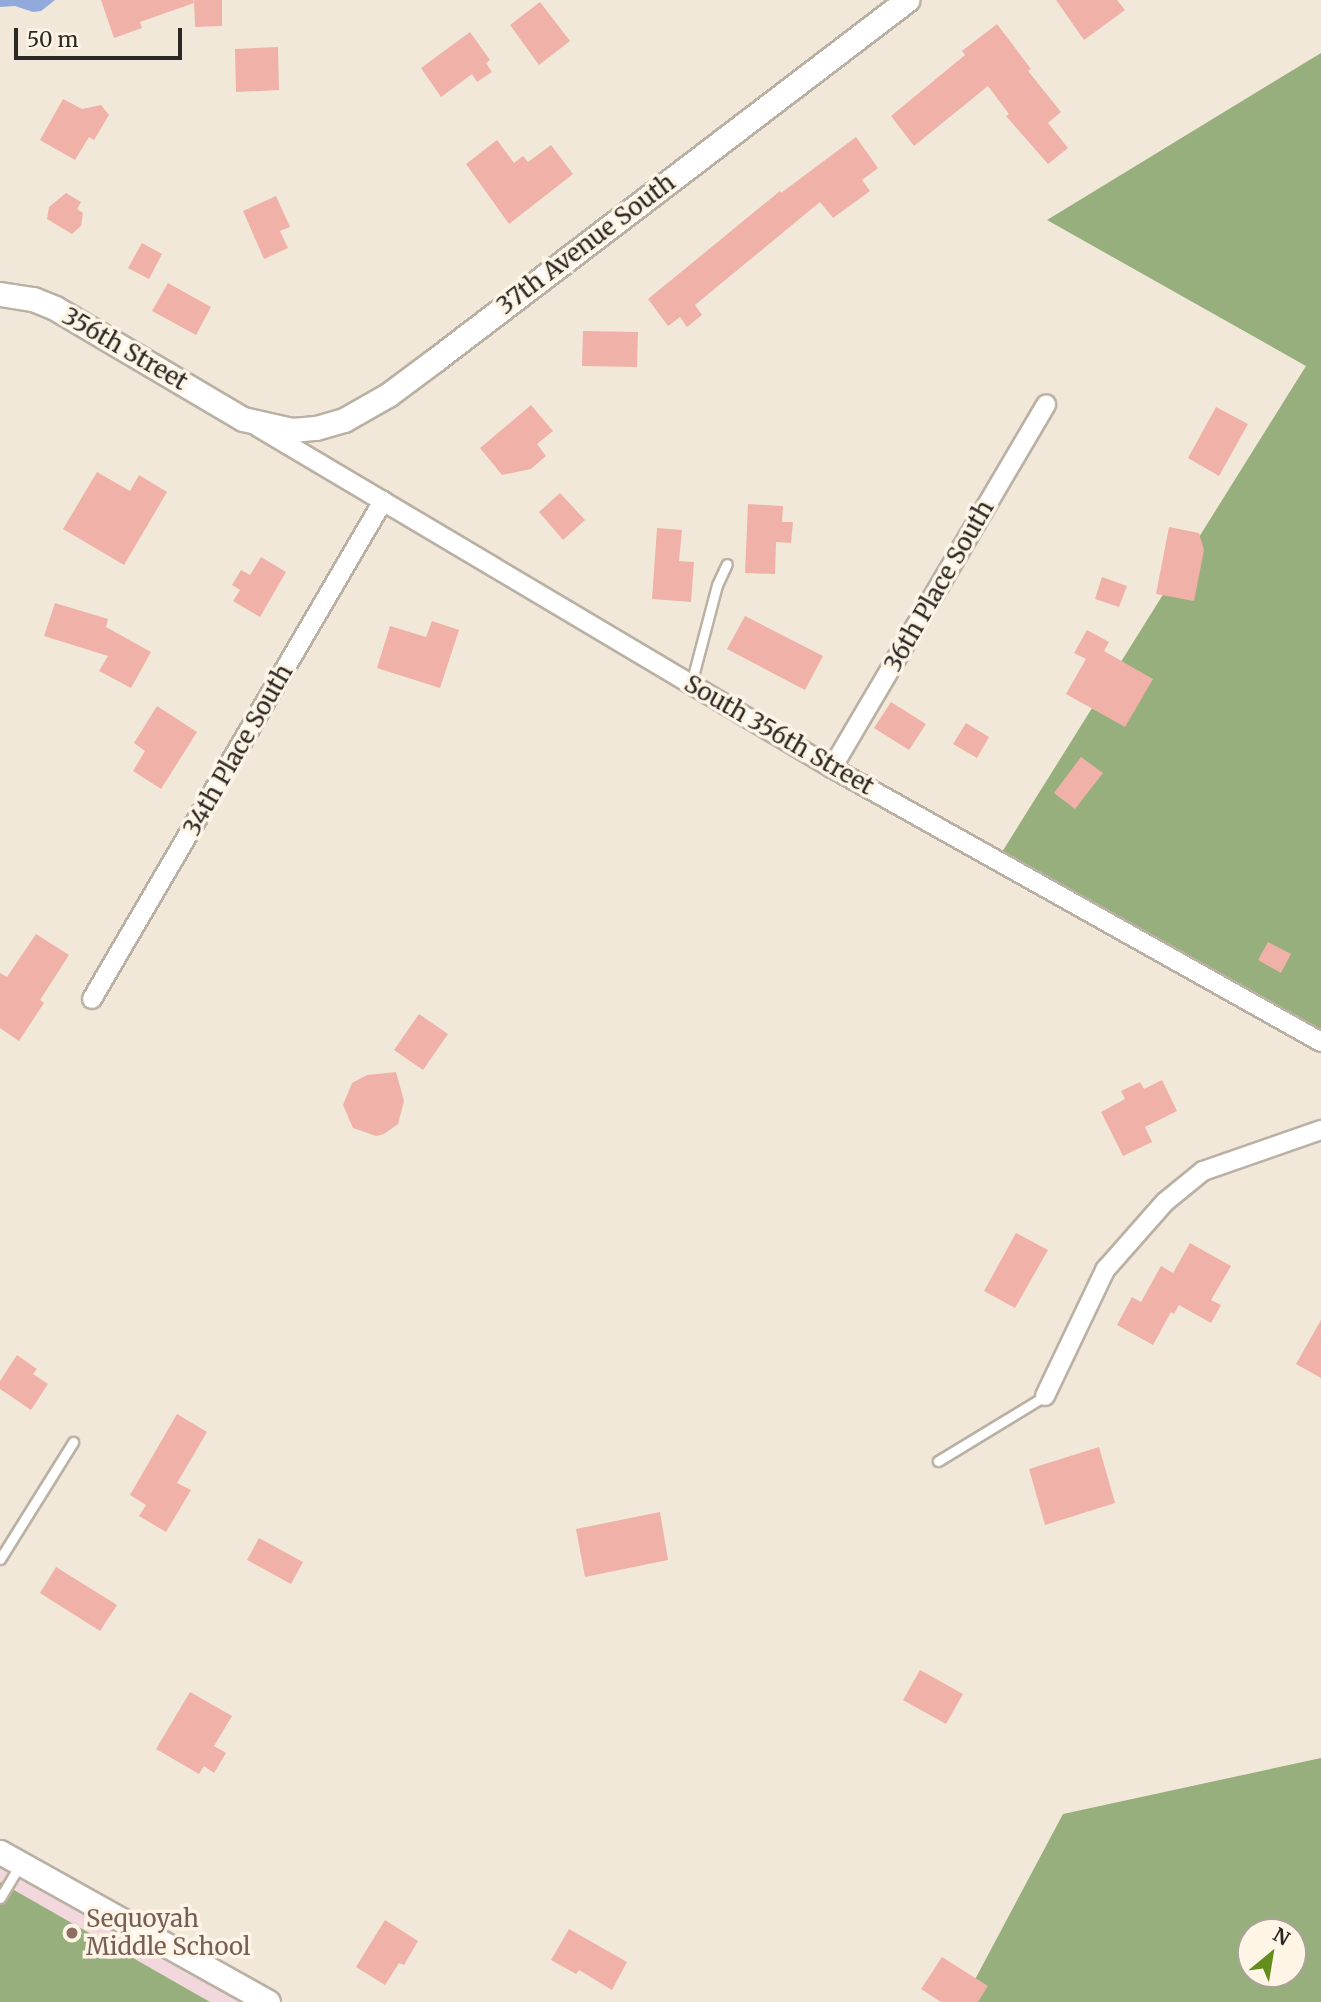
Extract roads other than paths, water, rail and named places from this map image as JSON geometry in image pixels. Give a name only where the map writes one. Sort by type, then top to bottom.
[{"type":"street","name":"37th Avenue South","points":[[243,419],[274,428],[316,428],[364,410],[445,353],[907,0]]},
{"type":"street","name":"356th Street","points":[[0,294],[33,299],[55,308],[243,419]]},
{"type":"street","name":"36th Place South","points":[[832,768],[1046,404]]},
{"type":"street","name":"South 356th Street","points":[[243,419],[832,768],[1321,1042]]},
{"type":"street","name":"34th Place South","points":[[92,999],[383,501]]},
{"type":"street","points":[[1045,1396],[1105,1270],[1165,1202],[1203,1171],[1321,1130]]},
{"type":"street","points":[[0,1852],[268,2002]]},
{"type":"lane","points":[[691,684],[717,585],[727,564]]},
{"type":"lane","points":[[938,1461],[1045,1396]]},
{"type":"lane","points":[[0,1559],[73,1442]]},
{"type":"lane","points":[[0,1898],[21,1864]]},
{"type":"water","points":[[0,0],[55,0],[41,11],[33,12],[15,6],[0,7]]},
{"type":"place","name":"Sequoyah Middle School","points":[[72,1933]]}]
